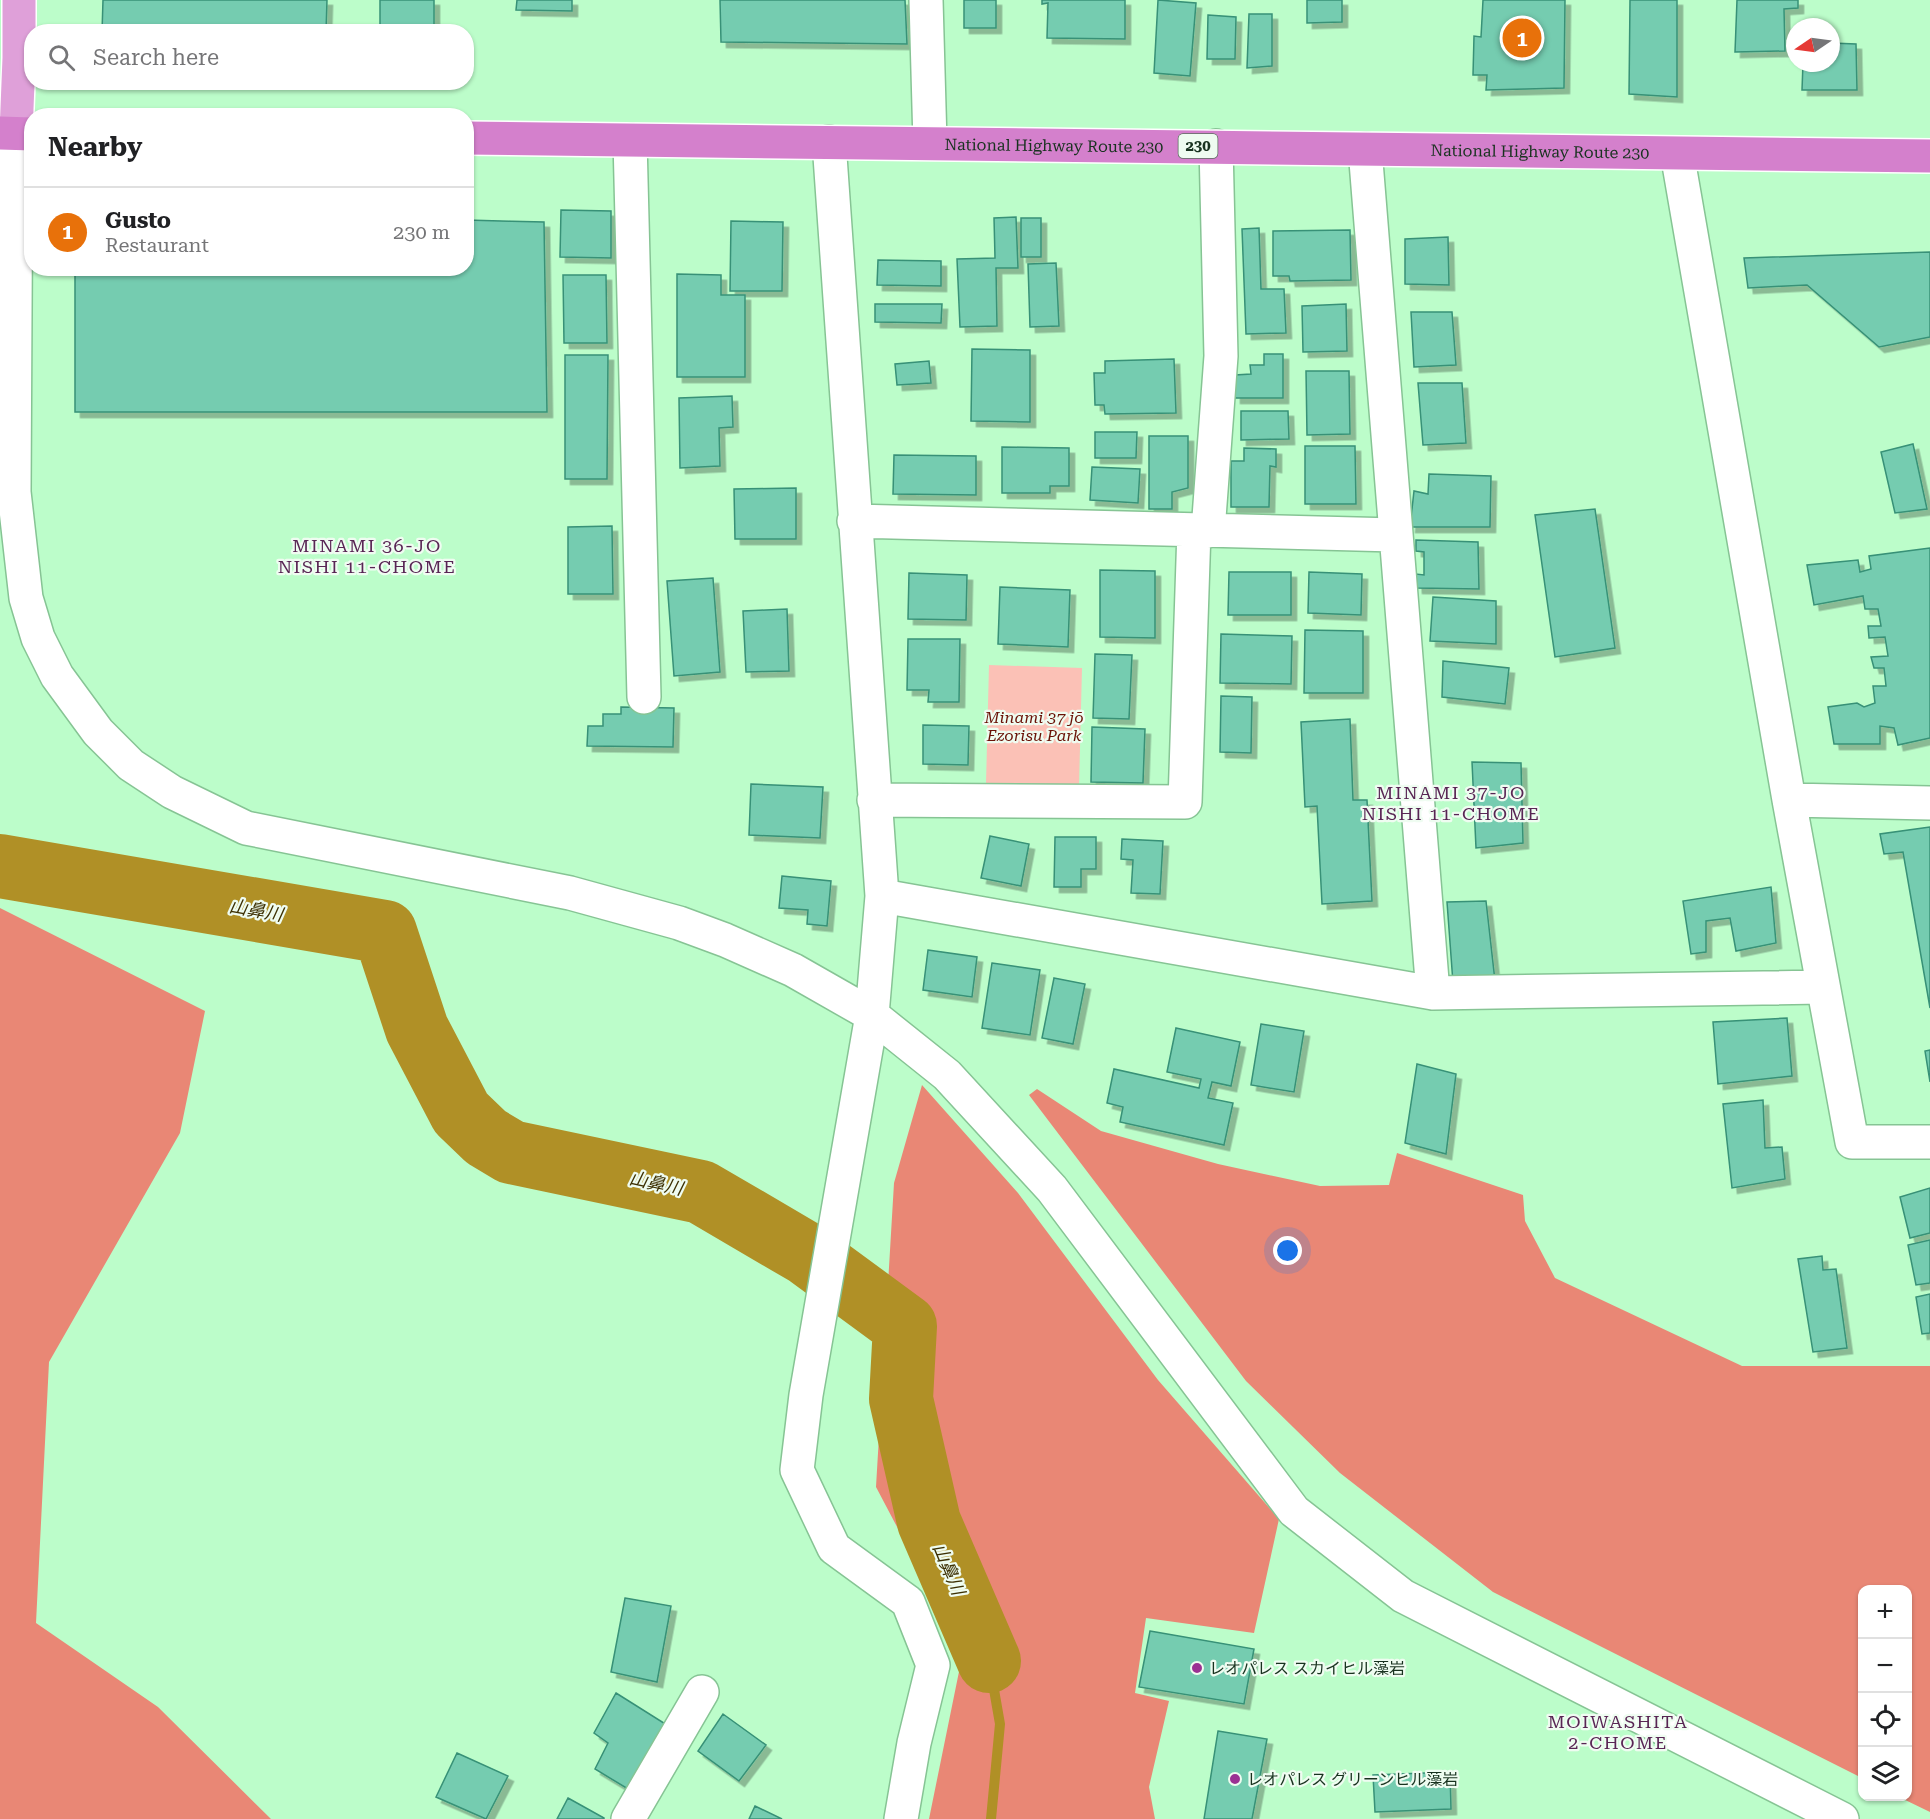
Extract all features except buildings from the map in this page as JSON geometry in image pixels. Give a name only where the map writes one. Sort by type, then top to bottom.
[{"type":"highway","name":"National Highway Route 230","points":[[474,138],[1930,156]]},
{"type":"main road","points":[[16,133],[20,58],[19,0]]},
{"type":"street","points":[[926,0],[930,143]]},
{"type":"street","points":[[16,133],[14,492],[26,598],[38,638],[57,676],[106,740],[131,765],[172,792],[246,828],[628,907],[725,940],[794,970],[872,1015],[947,1075],[1052,1189],[1294,1512],[1403,1596],[1499,1648],[1842,1819]]},
{"type":"street","points":[[630,140],[644,697]]},
{"type":"street","points":[[829,142],[882,896],[872,1015],[813,1356],[797,1470],[834,1548],[908,1602],[933,1665],[914,1743],[901,1819]]},
{"type":"street","points":[[874,800],[1185,802],[1201,530],[1221,356],[1216,146]]},
{"type":"street","points":[[1365,149],[1433,993]]},
{"type":"street","points":[[1677,153],[1789,800],[1852,1142],[1930,1142]]},
{"type":"street","points":[[854,521],[1395,535]]},
{"type":"street","points":[[1789,800],[1930,803]]},
{"type":"street","points":[[882,896],[1433,993],[1823,987]]},
{"type":"street","points":[[628,1819],[702,1692]]},
{"type":"green space","name":"Minami 37 jō Ezorisu Park","points":[[989,665],[1082,668],[1079,787],[986,784]]},
{"type":"shaded area","points":[[0,908],[205,1011],[180,1133],[49,1362],[36,1623],[158,1707],[271,1819],[0,1819]]},
{"type":"shaded area","points":[[922,1085],[1018,1193],[1158,1380],[1279,1519],[1254,1633],[1146,1618],[1135,1693],[1169,1701],[1149,1787],[1155,1819],[929,1819],[963,1652],[876,1487],[894,1183]]},
{"type":"shaded area","points":[[1037,1089],[1101,1131],[1218,1164],[1320,1186],[1389,1185],[1397,1153],[1523,1195],[1525,1221],[1555,1278],[1742,1366],[1930,1366],[1930,1812],[1907,1801],[1912,1801],[1912,1585],[1858,1585],[1858,1776],[1493,1592],[1340,1473],[1246,1381],[1029,1095]]},
{"type":"waterway","name":"山鼻川","points":[[0,866],[385,932],[417,1029],[461,1113],[486,1137],[511,1152],[701,1192],[807,1254],[905,1326],[901,1399],[929,1522],[989,1661]]},
{"type":"waterway","name":"山鼻川","points":[[989,1661],[1000,1724],[991,1819]]},
{"type":"place","name":"Gusto","points":[[1522,38]]},
{"type":"place","name":"レオパレス スカイヒル藻岩","points":[[1197,1668]]},
{"type":"place","name":"レオパレス グリーンヒル藻岩","points":[[1235,1779]]},
{"type":"district","name":"MINAMI 36-JO NISHI 11-CHOME","points":[[367,555]]},
{"type":"district","name":"MINAMI 37-JO NISHI 11-CHOME","points":[[1451,802]]},
{"type":"district","name":"MOIWASHITA 2-CHOME","points":[[1618,1731]]}]
